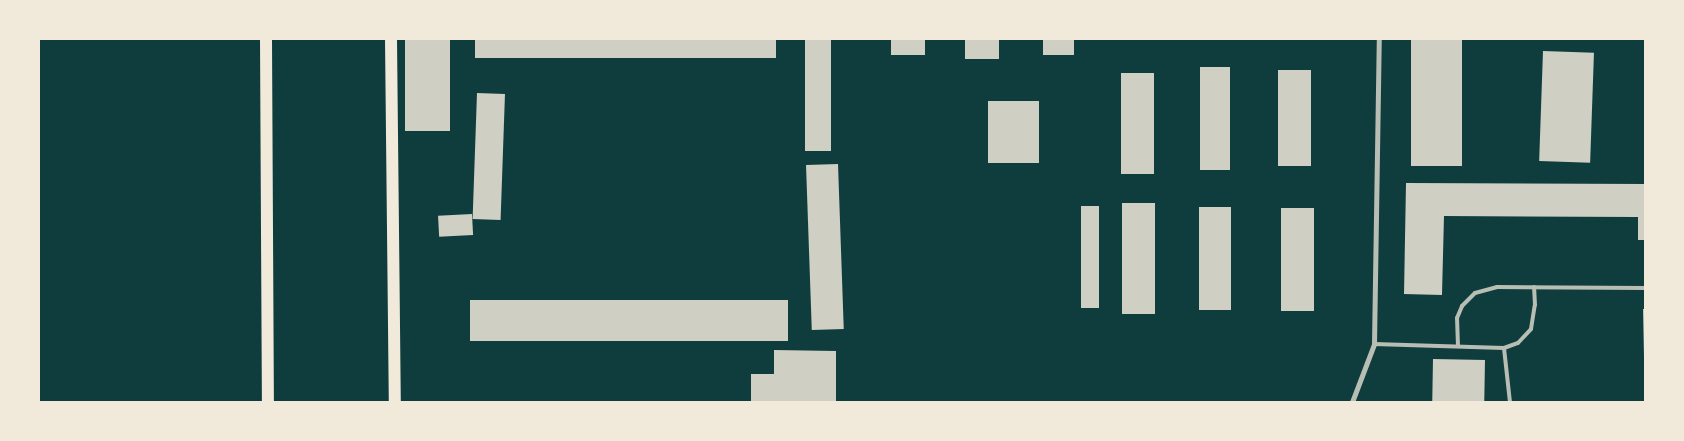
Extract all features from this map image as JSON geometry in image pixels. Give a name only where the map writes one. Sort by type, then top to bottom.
[{"type":"main road","points":[[266,39],[268,402]]},
{"type":"main road","points":[[391,39],[395,402]]},
{"type":"street","points":[[1352,402],[1374,344],[1379,39]]},
{"type":"lane","points":[[1458,346],[1458,318],[1462,306],[1475,293],[1497,287],[1645,288]]},
{"type":"lane","points":[[1374,344],[1504,348],[1518,343],[1531,329],[1535,305],[1534,287]]},
{"type":"lane","points":[[1504,348],[1510,402]]},
{"type":"building","points":[[405,39],[450,39],[450,131],[405,131]]},
{"type":"building","points":[[475,39],[776,39],[776,58],[475,58]]},
{"type":"building","points":[[805,39],[831,39],[831,151],[805,151]]},
{"type":"building","points":[[891,39],[925,39],[925,55],[891,55]]},
{"type":"building","points":[[965,39],[999,39],[999,59],[965,59]]},
{"type":"building","points":[[1043,39],[1074,39],[1074,55],[1043,55]]},
{"type":"building","points":[[1411,39],[1462,39],[1462,166],[1411,166]]},
{"type":"building","points":[[1543,51],[1594,53],[1590,163],[1539,161]]},
{"type":"building","points":[[1200,67],[1230,67],[1230,170],[1200,170]]},
{"type":"building","points":[[1278,70],[1311,70],[1311,166],[1278,166]]},
{"type":"building","points":[[1121,73],[1154,73],[1154,174],[1121,174]]},
{"type":"building","points":[[477,93],[505,94],[501,220],[473,219]]},
{"type":"building","points":[[988,101],[1039,101],[1039,163],[988,163]]},
{"type":"building","points":[[838,164],[844,329],[812,330],[806,165]]},
{"type":"building","points":[[1406,183],[1645,184],[1645,240],[1638,240],[1638,217],[1444,216],[1442,295],[1404,294]]},
{"type":"building","points":[[1122,203],[1155,203],[1155,314],[1122,314]]},
{"type":"building","points":[[1081,206],[1099,206],[1099,308],[1081,308]]},
{"type":"building","points":[[1199,207],[1231,207],[1231,310],[1199,310]]},
{"type":"building","points":[[1281,208],[1314,208],[1314,311],[1281,311]]},
{"type":"building","points":[[472,214],[473,235],[439,237],[438,216]]},
{"type":"building","points":[[470,300],[788,300],[788,341],[470,341]]},
{"type":"building","points":[[1643,309],[1645,309],[1645,357],[1644,357]]},
{"type":"building","points":[[774,350],[836,351],[836,402],[751,402],[751,374],[774,374]]},
{"type":"building","points":[[1433,359],[1485,360],[1484,402],[1432,402]]}]
